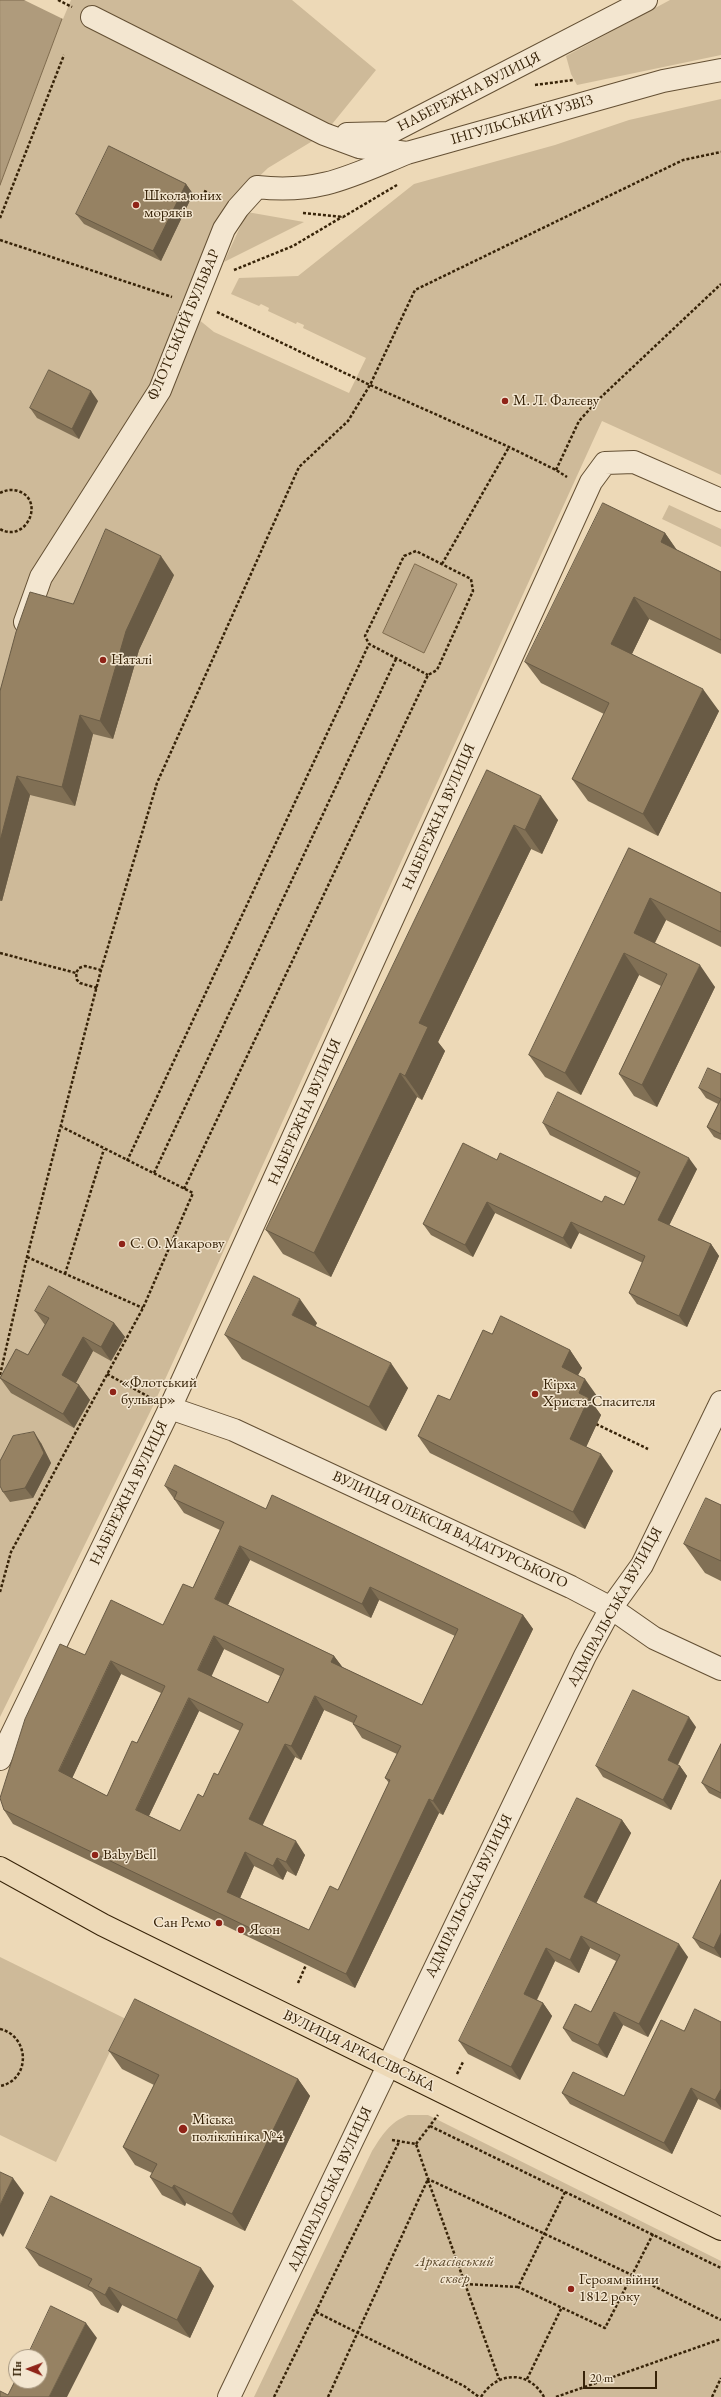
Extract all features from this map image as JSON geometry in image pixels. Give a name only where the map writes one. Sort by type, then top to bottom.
[{"type":"highway","name":"ВУЛИЦЯ АРКАСІВСЬКА","points":[[0,1868],[103,1925],[721,2230]]},
{"type":"street","name":"НАБЕРЕЖНА ВУЛИЦЯ","points":[[92,17],[324,134],[389,133],[646,0]]},
{"type":"street","name":"ІНГУЛЬСЬКИЙ УЗВІЗ","points":[[324,134],[359,147],[407,153],[655,83],[721,70]]},
{"type":"street","name":"ФЛОТСЬКИЙ БУЛЬВАР","points":[[20,638],[41,577],[160,390],[224,229],[238,208],[257,187],[283,190],[334,184],[407,153]]},
{"type":"street","name":"НАБЕРЕЖНА ВУЛИЦЯ","points":[[0,1759],[170,1408],[596,474],[605,463],[634,462],[721,500]]},
{"type":"street","name":"АДМІРАЛЬСЬКА ВУЛИЦЯ","points":[[229,2397],[584,1656],[611,1608],[642,1565],[721,1402]]},
{"type":"street","name":"ВУЛИЦЯ ОЛЕКСІЯ ВАДАТУРСЬКОГО","points":[[170,1408],[234,1430],[571,1587],[611,1608],[654,1638],[721,1669]]},
{"type":"path","points":[[0,218],[64,55]]},
{"type":"path","points":[[0,1375],[27,1257],[62,1127],[101,970],[157,783],[299,466],[348,421],[370,385],[415,290],[683,160],[721,152]]},
{"type":"path","points":[[226,273],[293,246],[343,217]]},
{"type":"path","points":[[0,240],[194,305]]},
{"type":"path","points":[[556,470],[579,421],[599,399],[721,284]]},
{"type":"path","points":[[221,314],[370,385],[509,447],[556,470],[588,491]]},
{"type":"path","points":[[442,564],[509,447]]},
{"type":"path","points":[[0,493],[12,490],[20,492],[27,497],[32,512],[30,520],[18,531],[10,532],[0,529]]},
{"type":"path","points":[[184,1189],[428,676],[437,670],[473,591],[471,579],[416,551],[404,556],[365,636],[369,644],[428,676]]},
{"type":"path","points":[[127,1161],[369,644]]},
{"type":"path","points":[[154,1173],[396,659]]},
{"type":"path","points":[[0,953],[76,973]]},
{"type":"path","points":[[97,988],[80,983],[76,980],[76,973],[79,968],[85,966],[101,970]]},
{"type":"path","points":[[0,1592],[11,1552],[143,1308],[193,1193],[62,1127]]},
{"type":"path","points":[[65,1274],[104,1149]]},
{"type":"path","points":[[27,1257],[143,1308]]},
{"type":"path","points":[[107,1374],[170,1408]]},
{"type":"path","points":[[596,1424],[648,1449]]},
{"type":"path","points":[[298,1983],[306,1965]]},
{"type":"path","points":[[0,2029],[16,2037],[21,2046],[24,2060],[21,2069],[15,2078],[0,2086]]},
{"type":"path","points":[[430,2126],[721,2268]]},
{"type":"path","points":[[392,2140],[416,2144],[499,2379]]},
{"type":"path","points":[[274,2397],[399,2142]]},
{"type":"path","points":[[428,2179],[632,2275],[721,2320]]},
{"type":"path","points":[[328,2397],[356,2332],[428,2179]]},
{"type":"path","points":[[518,2287],[565,2192]]},
{"type":"path","points":[[466,2284],[518,2287],[605,2328],[653,2234]]},
{"type":"path","points":[[527,2379],[562,2307]]},
{"type":"path","points":[[316,2312],[464,2386],[480,2397],[491,2384],[499,2379],[518,2376],[527,2379],[539,2387],[544,2397]]},
{"type":"path","points":[[556,2397],[721,2339]]},
{"type":"path","points":[[712,2397],[721,2378]]},
{"type":"green space","points":[[69,0],[292,0],[376,70],[324,134],[268,168],[226,208],[187,310],[214,332],[349,393],[366,358],[303,328],[304,325],[297,322],[296,324],[268,311],[269,308],[261,304],[259,306],[231,294],[239,278],[298,276],[414,184],[555,145],[629,120],[721,99],[721,475],[602,421],[152,1408],[0,1717],[0,185]]},
{"type":"green space","points":[[670,0],[721,0],[721,55],[577,85],[571,74],[566,56]]},
{"type":"green space","points":[[247,212],[304,222],[224,262]]},
{"type":"green space","points":[[669,505],[721,529],[721,547],[662,519]]},
{"type":"green space","points":[[0,1957],[126,2019],[56,2162],[0,2135]]},
{"type":"green space","name":"Аркасівський сквер","points":[[408,2115],[428,2115],[721,2261],[721,2397],[254,2397],[372,2151],[391,2125]]},
{"type":"shaded area","points":[[0,0],[69,0],[0,185]]},
{"type":"shaded area","points":[[415,564],[457,584],[424,653],[383,633]]},
{"type":"pier","points":[[24,0],[71,0],[63,19]]},
{"type":"building","points":[[109,146],[186,184],[153,251],[76,214]]},
{"type":"building","points":[[49,370],[91,391],[72,429],[30,408]]},
{"type":"building","points":[[603,503],[665,533],[661,542],[721,572],[721,640],[634,597],[611,644],[703,689],[643,814],[572,779],[609,703],[525,662]]},
{"type":"building","points":[[106,529],[161,556],[126,631],[100,721],[80,715],[62,787],[17,776],[0,841],[0,691],[16,632],[30,592],[73,604]]},
{"type":"building","points":[[487,770],[541,796],[525,830],[514,825],[419,1023],[428,1027],[405,1076],[400,1073],[314,1253],[266,1230]]},
{"type":"building","points":[[629,848],[721,893],[721,932],[650,898],[634,933],[700,965],[642,1085],[619,1074],[667,974],[624,953],[565,1073],[529,1055]]},
{"type":"building","points":[[708,1068],[721,1074],[721,1099],[699,1088]]},
{"type":"building","points":[[558,1092],[689,1158],[658,1220],[711,1244],[679,1316],[629,1293],[645,1256],[571,1222],[563,1238],[487,1202],[465,1245],[423,1224],[463,1143],[497,1160],[500,1153],[602,1202],[605,1196],[624,1205],[640,1172],[543,1123]]},
{"type":"building","points":[[721,1099],[721,1134],[707,1127]]},
{"type":"building","points":[[254,1276],[300,1299],[292,1315],[391,1363],[369,1407],[225,1335]]},
{"type":"building","points":[[49,1286],[114,1323],[101,1347],[83,1337],[62,1375],[79,1385],[63,1414],[0,1378],[16,1349],[28,1355],[49,1318],[35,1311]]},
{"type":"building","points":[[501,1316],[570,1350],[562,1367],[585,1379],[579,1393],[589,1398],[570,1439],[601,1454],[573,1512],[418,1436],[438,1395],[450,1400],[483,1330],[492,1334]]},
{"type":"building","points":[[34,1432],[44,1453],[25,1488],[3,1492],[0,1486],[0,1461],[13,1436]]},
{"type":"building","points":[[175,1465],[266,1509],[272,1495],[523,1615],[433,1801],[429,1799],[346,1974],[4,1810],[0,1798],[25,1719],[60,1644],[85,1655],[111,1600],[163,1625],[183,1584],[193,1588],[224,1522],[174,1499],[177,1492],[165,1486]],"holes":[[[240,1546],[362,1604],[370,1587],[458,1629],[422,1705],[331,1662],[334,1656],[215,1599]],[[214,1636],[284,1669],[268,1703],[198,1670]],[[111,1661],[165,1686],[137,1743],[132,1741],[107,1796],[59,1771]],[[315,1696],[357,1716],[353,1724],[401,1746],[385,1778],[390,1780],[338,1890],[330,1886],[309,1930],[227,1892],[245,1852],[273,1866],[277,1858],[286,1862],[296,1841],[249,1819],[285,1744],[291,1746]],[[189,1698],[243,1724],[218,1775],[214,1773],[203,1797],[198,1794],[180,1831],[136,1810]]]},
{"type":"building","points":[[706,1498],[721,1505],[721,1561],[684,1544]]},
{"type":"building","points":[[633,1690],[689,1717],[668,1760],[680,1766],[663,1800],[596,1766]]},
{"type":"building","points":[[721,1744],[721,1793],[702,1783]]},
{"type":"building","points":[[577,1798],[622,1820],[584,1897],[679,1944],[639,2024],[614,2012],[598,2045],[563,2028],[575,2004],[591,2012],[620,1955],[581,1936],[570,1960],[546,1948],[524,1994],[543,2003],[511,2067],[459,2041]]},
{"type":"building","points":[[721,1880],[721,1933],[714,1948],[693,1938]]},
{"type":"building","points":[[135,1999],[298,2079],[232,2214],[174,2185],[172,2188],[150,2177],[157,2164],[123,2147],[159,2075],[109,2051]]},
{"type":"building","points":[[695,2009],[721,2022],[721,2089],[715,2100],[691,2088],[664,2143],[562,2093],[573,2072],[624,2096],[661,2020],[684,2031]]},
{"type":"building","points":[[0,2172],[13,2178],[0,2205]]},
{"type":"building","points":[[51,2196],[201,2268],[177,2320],[109,2287],[105,2295],[88,2286],[92,2279],[26,2248]]},
{"type":"building","points":[[51,2306],[86,2323],[49,2397],[0,2397],[0,2391],[8,2395],[11,2389],[48,2389],[48,2349],[31,2349]]},
{"type":"place","name":"Школа юних моряків","points":[[136,205]]},
{"type":"place","name":"М. Л. Фалєєву","points":[[505,401]]},
{"type":"place","name":"Наталі","points":[[103,660]]},
{"type":"place","name":"С. О. Макарову","points":[[122,1244]]},
{"type":"place","name":"«Флотський бульвар»","points":[[113,1392]]},
{"type":"place","name":"Кірха Христа-Спасителя","points":[[535,1394]]},
{"type":"place","name":"Baby Bell","points":[[95,1855]]},
{"type":"place","name":"Сан Ремо","points":[[219,1923]]},
{"type":"place","name":"Ясон","points":[[241,1930]]},
{"type":"place","name":"Міська поліклініка №4","points":[[183,2129]]},
{"type":"place","name":"Героям війни 1812 року","points":[[571,2289]]}]
